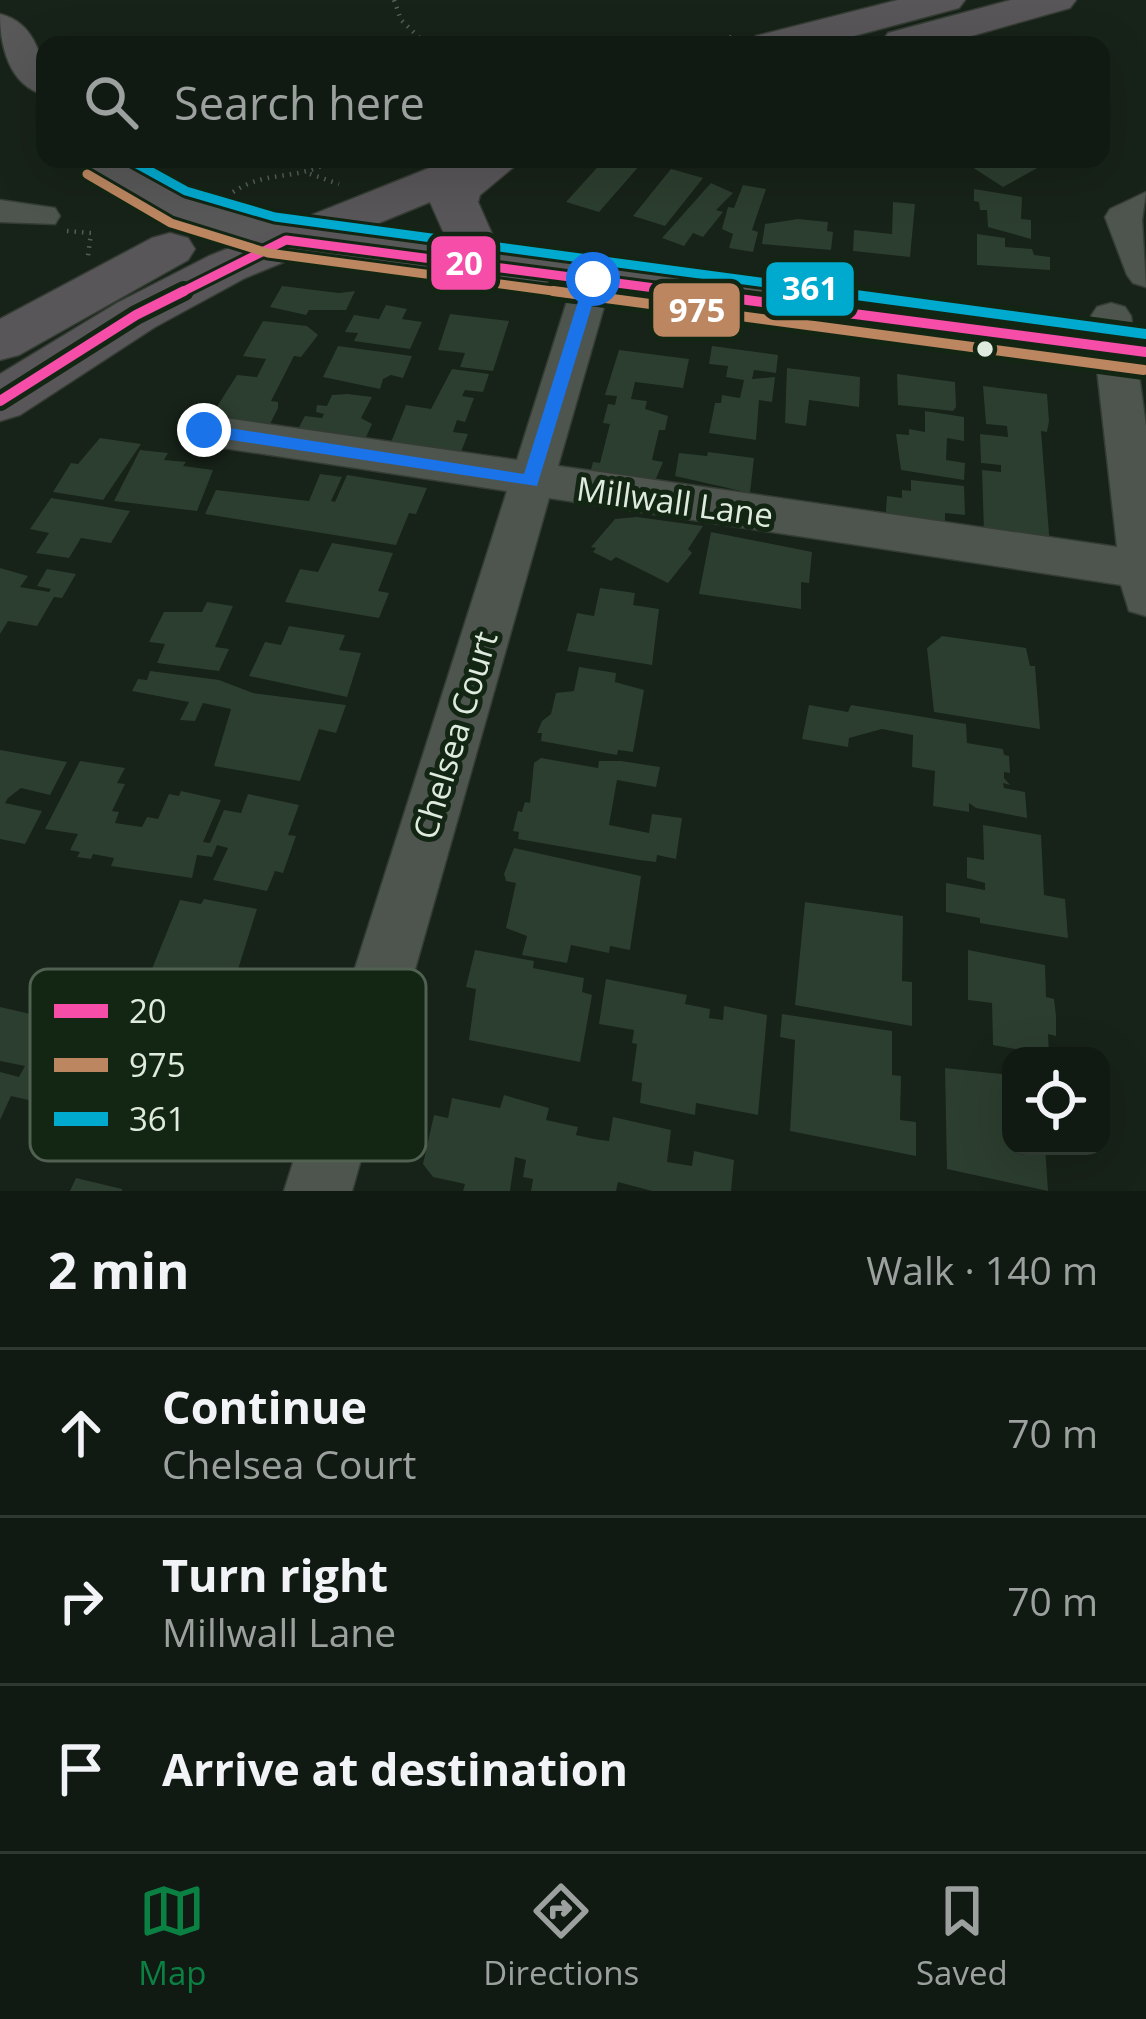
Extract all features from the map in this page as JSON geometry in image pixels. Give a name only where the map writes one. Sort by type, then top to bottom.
[{"type":"highway","points":[[806,36],[945,0]]},
{"type":"highway","points":[[924,36],[1056,0]]},
{"type":"highway","points":[[0,342],[81,294],[226,225],[372,168]]},
{"type":"highway","points":[[0,401],[136,315],[275,207],[346,216],[473,168]]},
{"type":"highway","points":[[468,236],[454,202],[458,190],[486,168]]},
{"type":"highway","points":[[0,332],[134,248],[158,214],[156,178]]},
{"type":"main road","points":[[0,25],[36,71]]},
{"type":"main road","points":[[125,168],[593,279],[1129,334]]},
{"type":"main road","points":[[156,178],[226,225]]},
{"type":"main road","points":[[346,216],[1129,334]]},
{"type":"street","points":[[1146,203],[1123,217],[1146,275]]},
{"type":"street","points":[[0,211],[42,216]]},
{"type":"street","name":"Chelsea Court","points":[[385,969],[593,279]]},
{"type":"street","points":[[1129,334],[1145,579]]},
{"type":"street","name":"Millwall Lane","points":[[204,430],[1145,579]]},
{"type":"street","name":"Chelsea Court","points":[[319,1191],[328,1161]]},
{"type":"path","points":[[394,0],[401,20],[418,36]]},
{"type":"path","points":[[275,207],[320,168]]},
{"type":"building","points":[[597,168],[637,168],[599,212],[566,202]]},
{"type":"building","points":[[974,168],[1037,168],[1003,187]]},
{"type":"building","points":[[671,169],[703,178],[665,226],[633,216]]},
{"type":"building","points":[[711,183],[733,193],[716,210],[723,212],[703,237],[693,233],[684,246],[662,238]]},
{"type":"building","points":[[743,185],[766,189],[752,230],[758,232],[753,252],[729,248],[733,234],[722,229],[728,207],[734,208]]},
{"type":"building","points":[[974,189],[1022,197],[1021,219],[1031,220],[1031,239],[988,227],[987,210],[980,210],[979,202],[974,201]]},
{"type":"building","points":[[893,202],[915,204],[910,257],[853,251],[854,230],[892,234]]},
{"type":"building","points":[[798,219],[828,222],[827,231],[833,232],[831,250],[762,244],[765,224]]},
{"type":"building","points":[[977,234],[1005,238],[1005,247],[1032,249],[1034,255],[1050,257],[1050,270],[977,265]]},
{"type":"building","points":[[282,286],[355,291],[346,310],[309,310],[306,315],[270,307]]},
{"type":"building","points":[[386,305],[407,309],[402,319],[422,322],[410,349],[354,341],[358,333],[345,332],[354,315],[379,319]]},
{"type":"building","points":[[450,314],[509,321],[493,371],[460,367],[465,353],[438,350]]},
{"type":"building","points":[[263,321],[307,326],[318,335],[301,357],[294,356],[271,401],[278,402],[278,408],[266,432],[206,424],[237,375],[257,377],[266,359],[243,356]]},
{"type":"building","points":[[338,346],[412,356],[403,378],[391,375],[383,379],[380,389],[323,377]]},
{"type":"building","points":[[712,346],[778,355],[776,373],[754,370],[752,379],[775,377],[772,402],[759,400],[756,440],[709,433],[715,403],[721,403],[722,395],[740,398],[744,380],[726,377],[728,366],[709,364]]},
{"type":"building","points":[[619,350],[689,359],[683,388],[635,382],[631,399],[647,401],[645,409],[668,416],[665,430],[659,430],[652,460],[663,462],[652,488],[588,481],[593,462],[600,463],[610,424],[603,423],[608,404],[615,405],[617,396],[605,395]]},
{"type":"building","points":[[787,368],[860,377],[859,407],[809,400],[806,426],[785,423]]},
{"type":"building","points":[[452,369],[489,374],[483,392],[465,390],[462,396],[474,398],[465,422],[457,420],[453,432],[468,434],[457,462],[387,452],[406,405],[431,409]]},
{"type":"building","points":[[897,374],[955,382],[956,407],[953,411],[898,405]]},
{"type":"building","points":[[983,386],[1047,394],[1049,421],[1047,432],[1041,431],[1050,546],[984,533],[982,470],[1001,472],[1001,465],[981,463],[980,434],[1008,437],[1007,426],[986,424]]},
{"type":"building","points":[[332,395],[372,397],[361,418],[372,424],[362,446],[298,429],[305,416],[322,418],[317,405],[327,406]]},
{"type":"building","points":[[925,411],[964,417],[964,441],[947,438],[946,460],[965,463],[964,480],[901,470],[896,434],[909,435],[909,429],[925,432]]},
{"type":"building","points":[[100,438],[141,444],[103,500],[53,492],[71,463],[78,464]]},
{"type":"building","points":[[140,450],[168,453],[164,460],[213,470],[197,511],[114,501]]},
{"type":"building","points":[[708,452],[754,458],[750,493],[675,476],[679,453],[707,456]]},
{"type":"building","points":[[320,474],[342,477],[331,501],[335,502],[347,475],[427,488],[416,514],[409,513],[396,545],[205,514],[216,490],[309,501]]},
{"type":"building","points":[[911,480],[964,486],[965,515],[945,513],[945,530],[885,523],[887,496],[902,498],[902,490],[911,491]]},
{"type":"building","points":[[51,498],[130,511],[111,543],[81,538],[69,558],[36,553],[49,533],[30,529]]},
{"type":"building","points":[[637,517],[703,526],[688,549],[692,553],[668,583],[616,557],[611,561],[593,552],[596,548],[591,547],[615,519]]},
{"type":"building","points":[[711,532],[812,552],[809,583],[801,582],[801,609],[699,594]]},
{"type":"building","points":[[332,543],[393,553],[378,591],[389,593],[379,618],[285,602],[300,569],[318,572]]},
{"type":"building","points":[[0,568],[28,576],[20,587],[49,592],[51,589],[37,586],[47,569],[76,574],[62,598],[54,597],[37,626],[8,621],[0,634]]},
{"type":"building","points":[[600,588],[635,593],[633,605],[659,609],[652,665],[567,651],[577,613],[594,616]]},
{"type":"building","points":[[207,602],[233,606],[215,647],[229,649],[219,671],[157,663],[165,644],[149,642],[164,612],[202,612]]},
{"type":"building","points":[[289,626],[345,635],[339,650],[361,653],[347,697],[249,676],[265,642],[281,645]]},
{"type":"building","points":[[942,636],[1026,648],[1030,666],[1035,666],[1040,729],[934,712],[927,648]]},
{"type":"building","points":[[579,667],[616,673],[615,682],[644,690],[633,752],[618,750],[617,755],[541,741],[542,733],[537,733],[551,714],[556,693],[574,691]]},
{"type":"building","points":[[150,671],[219,680],[253,693],[346,705],[336,733],[319,729],[300,781],[214,766],[231,709],[203,703],[195,721],[180,720],[189,702],[132,691],[138,679],[147,680]]},
{"type":"building","points":[[809,705],[848,712],[851,705],[966,724],[967,743],[1003,749],[1009,756],[1010,773],[1004,772],[1004,778],[1010,785],[1003,783],[1004,788],[1025,792],[1027,818],[969,803],[969,812],[933,806],[935,771],[912,767],[913,735],[882,729],[849,738],[848,747],[802,739]]},
{"type":"building","points":[[0,750],[67,762],[50,795],[21,788],[5,803],[42,811],[25,844],[0,839]]},
{"type":"building","points":[[541,758],[598,768],[599,761],[660,767],[656,787],[617,780],[609,825],[649,833],[652,814],[682,818],[676,859],[657,855],[656,862],[639,860],[518,839],[519,832],[513,831],[518,811],[522,812],[525,802],[530,803],[534,763]]},
{"type":"building","points":[[80,761],[125,768],[117,783],[125,784],[112,811],[119,812],[115,823],[142,827],[147,817],[158,819],[169,794],[179,796],[181,791],[221,800],[203,842],[210,843],[224,810],[241,813],[248,794],[299,805],[288,835],[296,836],[283,873],[275,871],[267,891],[213,880],[228,848],[217,845],[212,857],[197,855],[192,878],[111,866],[114,858],[93,854],[91,859],[77,857],[80,852],[70,850],[78,834],[45,829]]},
{"type":"building","points":[[983,825],[1041,835],[1044,895],[1065,899],[1068,938],[980,923],[980,918],[946,912],[946,883],[985,890],[985,883],[967,878],[967,857],[984,860]]},
{"type":"building","points":[[514,848],[641,876],[630,950],[610,946],[609,953],[571,945],[567,963],[522,955],[527,936],[506,928],[516,883],[506,881],[504,874]]},
{"type":"building","points":[[204,899],[257,909],[238,969],[152,969],[180,900],[201,904]]},
{"type":"building","points":[[805,902],[903,916],[902,981],[912,982],[912,1026],[795,1005]]},
{"type":"building","points":[[475,950],[534,961],[533,968],[584,978],[582,992],[592,995],[580,1062],[469,1040],[476,989],[466,987]]},
{"type":"building","points":[[968,950],[1045,965],[1046,997],[1054,999],[1056,1036],[1048,1034],[1049,1047],[993,1045],[992,1003],[968,1000]]},
{"type":"building","points":[[606,979],[687,995],[685,1004],[710,1009],[709,1018],[723,1020],[724,1006],[767,1015],[758,1115],[696,1103],[695,1115],[640,1103],[642,1083],[632,1081],[634,1030],[599,1024]]},
{"type":"building","points":[[0,1007],[30,1014],[30,1100],[11,1096],[0,1120],[0,1072],[19,1077],[25,1066],[0,1061]]},
{"type":"building","points":[[782,1014],[892,1031],[892,1075],[901,1076],[900,1120],[916,1122],[916,1156],[790,1131],[795,1040],[780,1037]]},
{"type":"building","points":[[945,1068],[1002,1074],[1002,1155],[1046,1155],[1048,1191],[947,1169]]},
{"type":"building","points":[[504,1095],[549,1108],[546,1120],[578,1127],[576,1135],[609,1141],[613,1117],[671,1130],[667,1162],[692,1166],[694,1151],[734,1160],[731,1191],[652,1191],[618,1182],[616,1191],[531,1191],[533,1179],[523,1177],[526,1160],[515,1157],[510,1191],[463,1191],[465,1184],[433,1177],[423,1164],[434,1115],[448,1118],[452,1098],[500,1108]]},
{"type":"building","points":[[76,1178],[122,1189],[122,1191],[70,1191]]},
{"type":"transit line","name":"361","points":[[144,168],[186,191],[275,217],[1146,334]]},
{"type":"transit line","name":"975","points":[[87,174],[171,223],[268,253],[1144,370]]},
{"type":"transit line","name":"20","points":[[0,401],[136,315],[286,240],[1146,352]]},
{"type":"route","points":[[204,430],[530,481],[593,279]]}]
